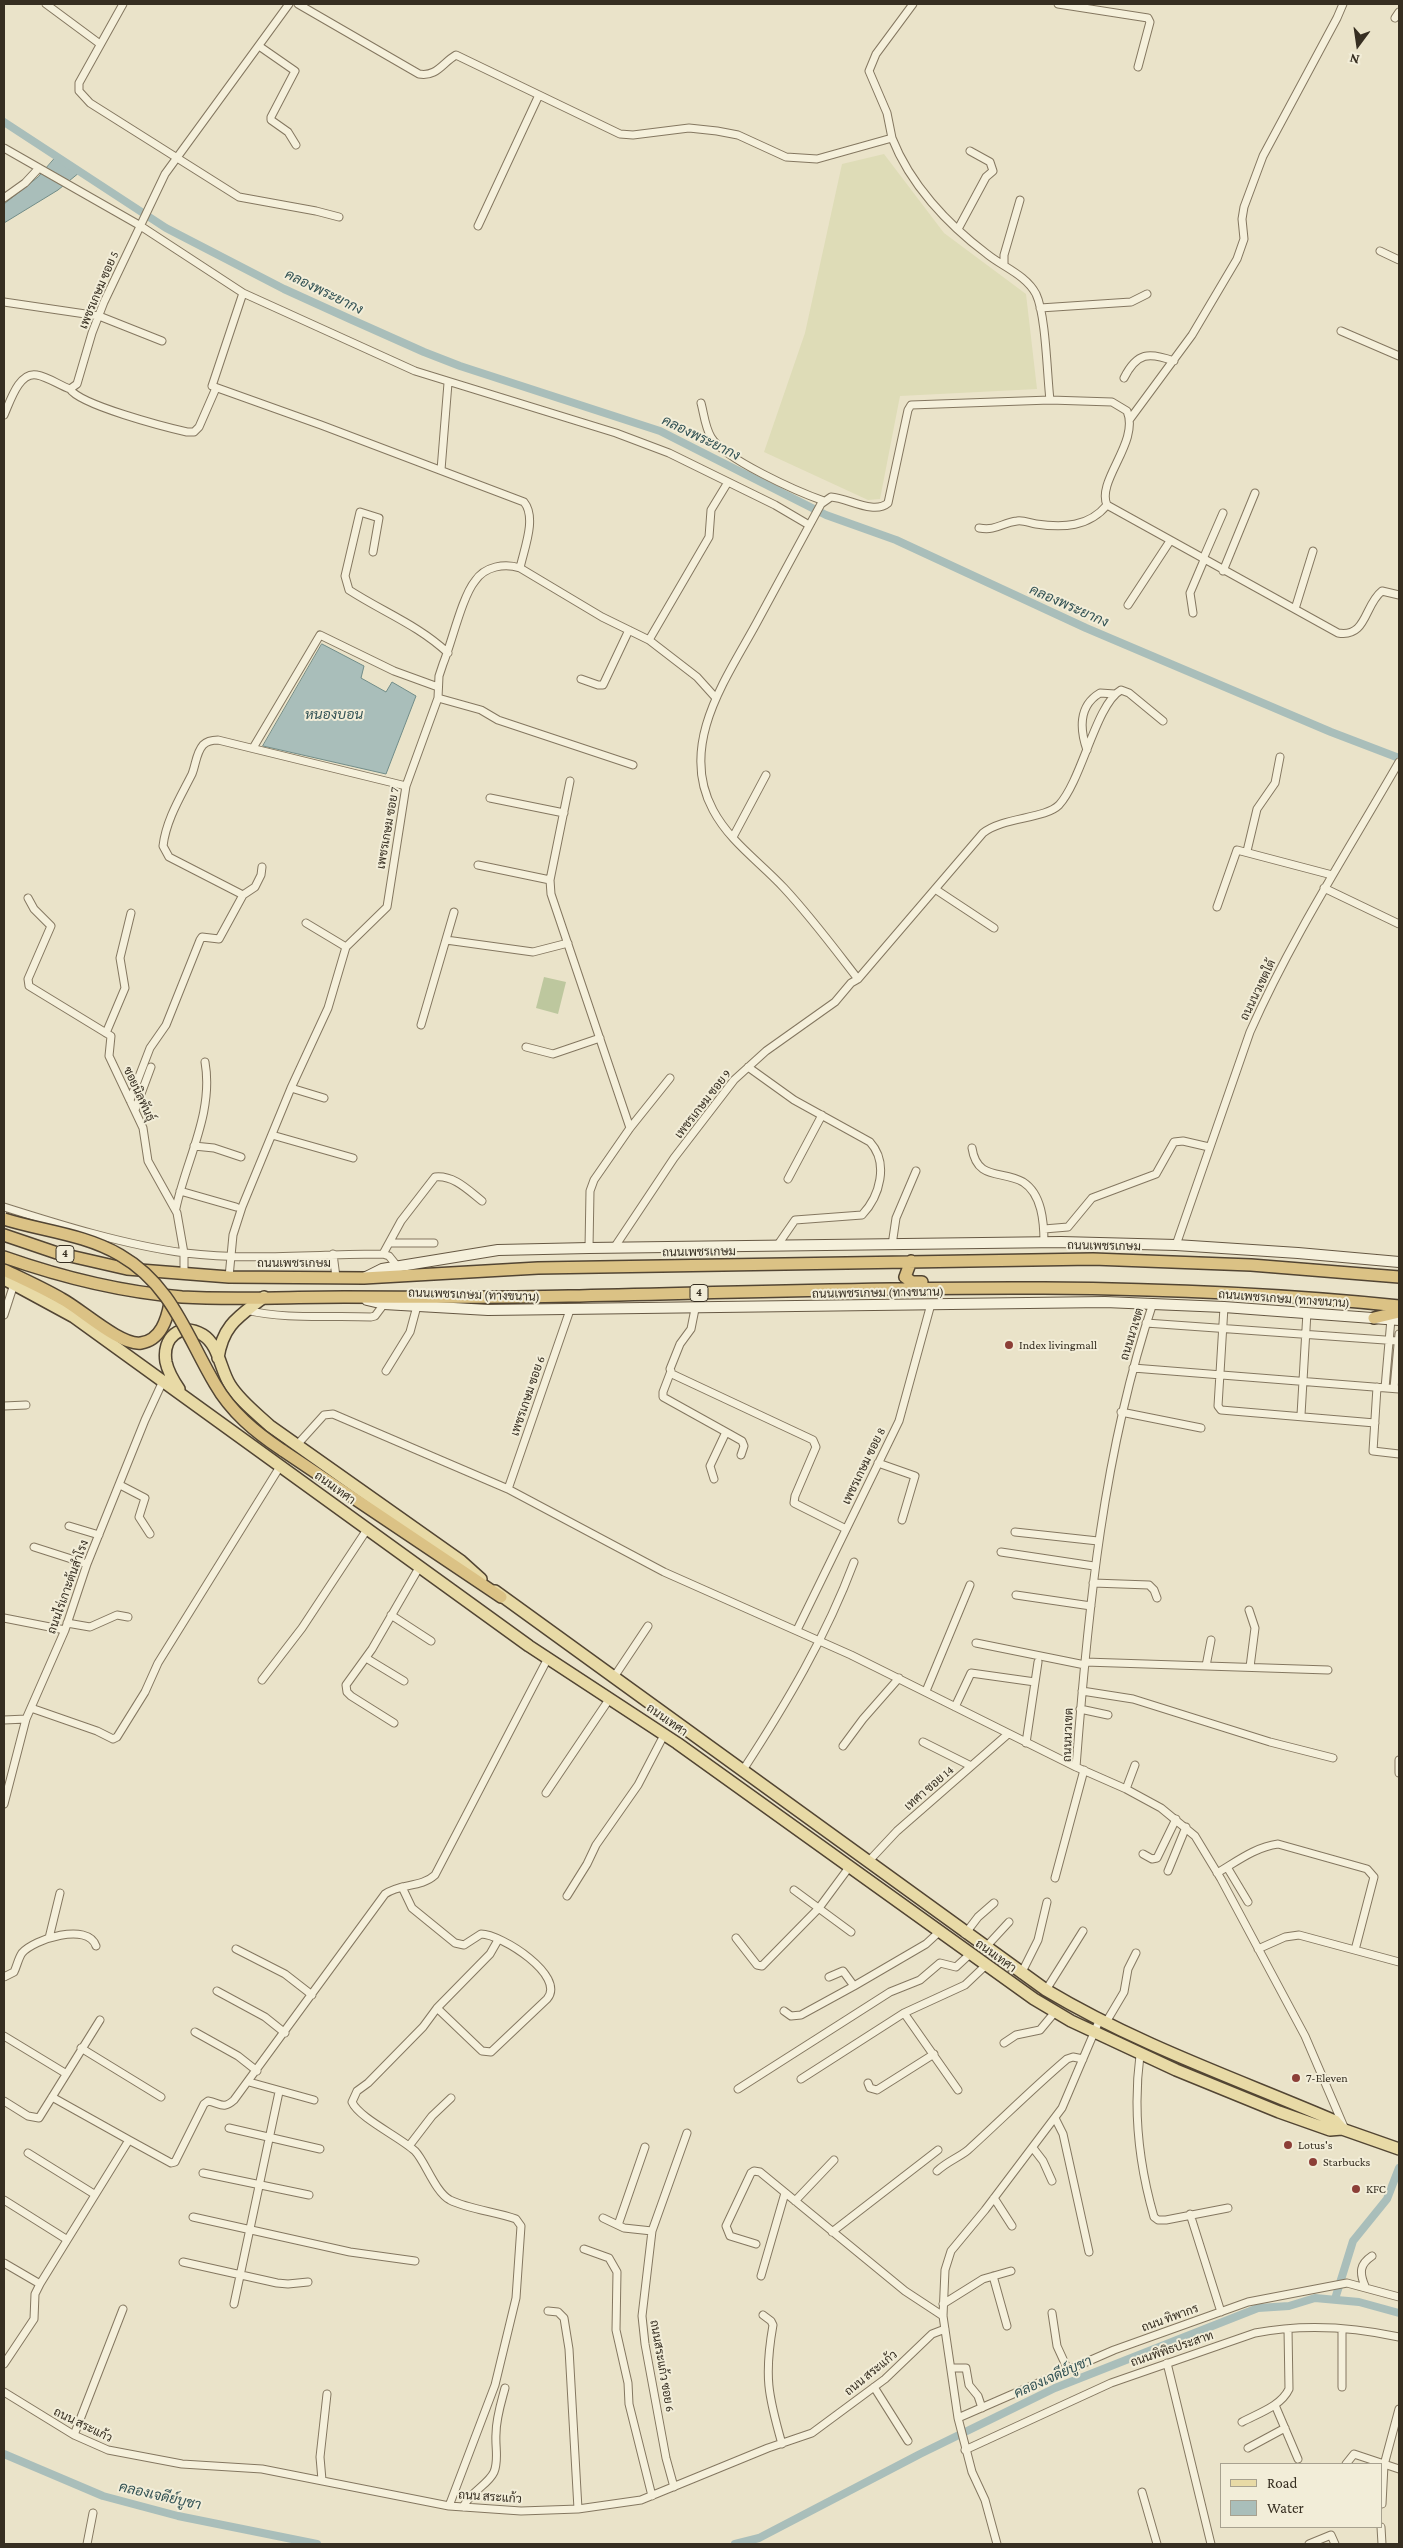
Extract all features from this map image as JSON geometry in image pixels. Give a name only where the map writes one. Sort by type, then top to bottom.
[{"type":"highway","points":[[4,1219],[73,1236],[119,1254],[151,1278],[181,1318],[215,1384],[230,1407],[247,1424],[282,1450],[502,1597]]},
{"type":"highway","name":"ถนนเพชรเกษม","points":[[4,1235],[57,1252],[127,1269],[230,1277],[364,1278],[538,1268],[1093,1258],[1290,1268],[1399,1278]]},
{"type":"highway","name":"4","points":[[4,1257],[35,1268],[106,1286],[182,1297],[503,1298],[1000,1288],[1105,1288],[1225,1292],[1399,1306]]},
{"type":"highway","points":[[911,1261],[904,1274],[906,1279],[912,1282],[964,1280],[978,1281],[1000,1288]]},
{"type":"highway","points":[[4,1270],[64,1300],[130,1342],[141,1343],[152,1339],[160,1332],[166,1321],[170,1303]]},
{"type":"highway","points":[[1374,1318],[1396,1317]]},
{"type":"main road","name":"4","points":[[364,1278],[377,1271],[398,1266],[498,1250],[589,1248],[1044,1243],[1176,1245],[1298,1252],[1399,1262]]},
{"type":"main road","name":"ถนนเทศา","points":[[4,1279],[74,1317],[548,1658],[627,1708],[850,1866],[985,1966],[1055,2012],[1100,2026],[1181,2058],[1335,2121],[1344,2129]]},
{"type":"main road","points":[[218,1358],[228,1328],[236,1318],[264,1297]]},
{"type":"main road","name":"ถนนเพชรเกษม (ทางขนาน)","points":[[357,1297],[384,1304],[488,1310],[695,1309],[1058,1302],[1153,1303],[1224,1306],[1374,1318]]},
{"type":"main road","name":"ถนนเทศา","points":[[180,1392],[168,1372],[166,1347],[169,1338],[177,1331],[193,1330],[203,1335],[212,1343],[231,1386],[248,1406],[296,1446],[461,1561],[502,1597],[686,1728],[965,1934],[1140,2055],[1280,2112],[1330,2130],[1344,2129],[1398,2145]]},
{"type":"main road","points":[[627,1708],[638,1694]]},
{"type":"main road","points":[[677,1743],[686,1728]]},
{"type":"street","points":[[46,4],[100,44]]},
{"type":"street","points":[[123,4],[79,83],[79,91],[90,103],[239,197],[339,217]]},
{"type":"street","name":"เพชรเกษม ซอย 5","points":[[70,389],[77,384],[81,377],[92,333],[151,200],[186,142],[260,46],[289,4]]},
{"type":"street","points":[[298,4],[419,74],[428,76],[436,72],[456,55],[620,134],[633,135],[689,128],[717,131],[738,135],[786,157],[817,159],[892,138]]},
{"type":"street","points":[[913,4],[876,54],[870,71],[887,113],[892,138],[905,166],[925,194],[958,229],[987,254],[1029,283],[1037,295],[1050,400]]},
{"type":"street","points":[[1058,4],[1148,18],[1150,22],[1138,67]]},
{"type":"street","points":[[1130,419],[1174,361],[1213,302],[1237,259],[1244,239],[1242,219],[1244,208],[1263,156],[1343,4]]},
{"type":"street","points":[[260,46],[295,72],[271,117],[272,120],[288,132],[296,144]]},
{"type":"street","points":[[478,226],[539,95]]},
{"type":"street","points":[[4,148],[140,223],[243,293],[393,362],[448,383],[616,432],[669,453],[811,523]]},
{"type":"street","points":[[958,229],[986,177],[993,171],[990,162],[970,151]]},
{"type":"street","points":[[4,198],[25,183],[39,168]]},
{"type":"street","points":[[1004,265],[1004,255],[1020,200]]},
{"type":"street","points":[[1380,251],[1399,260]]},
{"type":"street","points":[[243,293],[212,386],[524,502],[529,508],[530,518],[520,568]]},
{"type":"street","points":[[1040,308],[1131,302],[1147,294]]},
{"type":"street","points":[[4,302],[99,316],[162,341]]},
{"type":"street","points":[[1341,332],[1399,356]]},
{"type":"street","points":[[1124,378],[1130,366],[1141,357],[1155,355],[1174,361]]},
{"type":"street","points":[[4,414],[18,385],[32,375],[39,375],[70,389],[73,394],[104,407],[187,432],[194,432],[199,427],[216,388]]},
{"type":"street","points":[[441,470],[448,383]]},
{"type":"street","points":[[858,979],[788,893],[733,837],[713,810],[706,794],[700,766],[704,736],[715,697],[822,503],[831,497],[838,497],[875,508],[883,507],[888,503],[908,410],[911,406],[1050,400],[1112,402],[1127,411],[1131,428],[1105,493],[1107,505]]},
{"type":"street","points":[[700,404],[707,428],[715,442],[768,477],[822,503]]},
{"type":"street","points":[[650,640],[709,537],[711,510],[728,482]]},
{"type":"street","points":[[1224,571],[1255,493]]},
{"type":"street","points":[[979,528],[993,529],[1017,521],[1055,526],[1076,525],[1095,518],[1107,505]]},
{"type":"street","points":[[1107,505],[1203,560],[1338,633],[1346,635],[1354,632],[1361,626],[1377,595],[1382,591],[1399,595]]},
{"type":"street","points":[[374,552],[379,518],[360,512],[357,518],[345,576],[349,590],[378,609],[429,635],[448,653]]},
{"type":"street","points":[[1193,613],[1190,593],[1223,513]]},
{"type":"street","points":[[1128,605],[1170,540]]},
{"type":"street","points":[[1295,609],[1313,551]]},
{"type":"street","name":"เพชรเกษม ซอย 7","points":[[230,1277],[233,1235],[242,1207],[291,1088],[328,1008],[346,947],[387,907],[406,786],[438,698],[439,676],[475,580],[486,571],[498,566],[510,565],[520,568],[564,595],[650,640],[697,677],[715,697]]},
{"type":"street","points":[[581,679],[598,686],[603,685],[629,630]]},
{"type":"street","points":[[253,748],[320,635],[394,671],[438,687]]},
{"type":"street","points":[[1087,750],[1080,728],[1088,705],[1100,693],[1115,694],[1121,690],[1129,693],[1163,721]]},
{"type":"street","name":"เพชรเกษม ซอย 9","points":[[614,1248],[674,1158],[734,1080],[748,1067],[835,1002],[851,983],[858,979],[988,829],[1057,806],[1072,784],[1106,708],[1115,694]]},
{"type":"street","points":[[438,698],[481,710],[507,723],[633,765]]},
{"type":"street","points":[[243,895],[173,859],[166,854],[163,846],[176,804],[193,772],[202,747],[206,743],[218,740],[406,786]]},
{"type":"street","points":[[1247,852],[1257,809],[1275,783],[1280,757]]},
{"type":"street","name":"ถนนนวเขตใต้","points":[[1176,1245],[1250,1032],[1264,999],[1324,888],[1399,763]]},
{"type":"street","points":[[733,837],[766,775]]},
{"type":"street","points":[[570,781],[550,880],[551,894],[630,1128]]},
{"type":"street","points":[[490,798],[564,813]]},
{"type":"street","points":[[1217,907],[1235,852],[1242,850],[1332,875]]},
{"type":"street","points":[[478,865],[550,880]]},
{"type":"street","points":[[130,1100],[150,1048],[166,1025],[200,940],[202,938],[219,939],[243,895],[255,887],[261,875],[262,867]]},
{"type":"street","points":[[1324,888],[1399,924]]},
{"type":"street","points":[[935,889],[994,928]]},
{"type":"street","points":[[28,898],[34,909],[51,926],[28,979],[29,986],[109,1034],[125,988],[120,958],[131,913]]},
{"type":"street","points":[[421,1025],[454,912]]},
{"type":"street","points":[[306,923],[346,947]]},
{"type":"street","points":[[446,940],[533,952],[568,943]]},
{"type":"street","name":"ซอยนิลพันธุ์","points":[[109,1034],[109,1056],[144,1128],[148,1161],[176,1208],[184,1253],[184,1274]]},
{"type":"street","points":[[526,1047],[553,1054],[600,1038]]},
{"type":"street","points":[[176,1208],[204,1115],[208,1079],[206,1062]]},
{"type":"street","points":[[135,1110],[151,1067]]},
{"type":"street","points":[[748,1067],[794,1100],[870,1142],[876,1149],[882,1164],[880,1182],[867,1210],[862,1215],[795,1220],[777,1246]]},
{"type":"street","points":[[589,1248],[590,1191],[594,1180],[630,1128],[670,1078]]},
{"type":"street","points":[[291,1088],[324,1098]]},
{"type":"street","points":[[788,1179],[822,1115]]},
{"type":"street","points":[[272,1135],[353,1158]]},
{"type":"street","points":[[1044,1230],[1068,1227],[1092,1198],[1156,1174],[1174,1142],[1183,1141],[1209,1147]]},
{"type":"street","points":[[194,1146],[214,1148],[241,1157]]},
{"type":"street","points":[[972,1148],[976,1161],[986,1171],[1022,1182],[1033,1192],[1038,1201],[1044,1230],[1044,1243]]},
{"type":"street","points":[[892,1245],[896,1218],[916,1171]]},
{"type":"street","points":[[383,1254],[401,1221],[435,1177],[448,1178],[458,1182],[482,1201]]},
{"type":"street","points":[[180,1191],[236,1207]]},
{"type":"street","points":[[4,1208],[132,1242],[184,1253],[230,1256],[383,1254],[389,1256],[398,1266]]},
{"type":"street","points":[[389,1243],[434,1243]]},
{"type":"street","points":[[333,1254],[336,1277]]},
{"type":"street","points":[[4,1315],[14,1284]]},
{"type":"street","name":"ถนนนวเขต","points":[[1153,1303],[1121,1412],[1098,1541],[1090,1606],[1076,1766],[1126,1789],[1176,1819],[1195,1836],[1305,2036],[1344,2129]]},
{"type":"street","points":[[246,1310],[264,1315],[371,1317],[375,1316],[384,1304]]},
{"type":"street","name":"เพชรเกษม ซอย 8","points":[[797,1630],[902,1412],[931,1304]]},
{"type":"street","points":[[386,1371],[410,1332],[417,1306]]},
{"type":"street","points":[[1224,1306],[1218,1406],[1221,1410],[1375,1423]]},
{"type":"street","points":[[695,1309],[691,1329],[680,1344],[663,1392],[664,1397],[742,1441],[744,1446],[741,1454]]},
{"type":"street","name":"เพชรเกษม ซอย 6","points":[[508,1489],[570,1310]]},
{"type":"street","points":[[1301,1416],[1307,1312]]},
{"type":"street","points":[[1385,1388],[1389,1340],[1396,1317]]},
{"type":"street","points":[[1146,1323],[1399,1341]]},
{"type":"street","points":[[1133,1368],[1397,1389],[1399,1334]]},
{"type":"street","points":[[671,1371],[672,1374],[813,1440],[816,1447],[795,1496],[794,1503],[846,1529]]},
{"type":"street","name":"ถนนไร่เกาะต้นสำโรง","points":[[4,1804],[30,1708],[66,1627],[87,1564],[145,1420],[163,1381]]},
{"type":"street","points":[[1377,1387],[1373,1451],[1399,1454]]},
{"type":"street","points":[[4,1406],[26,1405]]},
{"type":"street","points":[[1121,1412],[1201,1428]]},
{"type":"street","points":[[296,1446],[324,1415],[333,1414],[508,1489],[664,1572],[797,1630],[899,1678],[1026,1743],[1076,1766]]},
{"type":"street","points":[[714,1479],[710,1466],[726,1432]]},
{"type":"street","points":[[878,1463],[915,1476],[902,1520]]},
{"type":"street","points":[[30,1708],[97,1730],[114,1739],[117,1737],[145,1692],[158,1663],[281,1465]]},
{"type":"street","points":[[120,1485],[145,1498],[139,1517],[150,1534]]},
{"type":"street","points":[[69,1526],[99,1535]]},
{"type":"street","points":[[262,1680],[302,1628],[368,1528]]},
{"type":"street","points":[[1015,1532],[1098,1541]]},
{"type":"street","points":[[34,1547],[87,1564]]},
{"type":"street","points":[[1002,1552],[1094,1566]]},
{"type":"street","points":[[743,1770],[788,1699],[820,1641],[836,1611],[854,1562]]},
{"type":"street","points":[[394,1723],[347,1692],[346,1685],[366,1658],[420,1566]]},
{"type":"street","points":[[1093,1583],[1149,1585],[1154,1590],[1157,1598]]},
{"type":"street","points":[[926,1691],[970,1584]]},
{"type":"street","points":[[1016,1595],[1090,1606]]},
{"type":"street","points":[[1249,1610],[1255,1628],[1250,1668]]},
{"type":"street","points":[[4,1618],[66,1627],[90,1627],[117,1615],[128,1617]]},
{"type":"street","points":[[391,1615],[431,1641]]},
{"type":"street","points":[[614,1677],[648,1626]]},
{"type":"street","points":[[1206,1666],[1211,1640]]},
{"type":"street","points":[[976,1644],[1085,1664],[1328,1670]]},
{"type":"street","points":[[366,1658],[404,1681]]},
{"type":"street","points":[[52,2097],[164,2161],[174,2163],[204,2104],[208,2101],[220,2107],[226,2106],[249,2082],[385,1894],[402,1887],[424,1883],[435,1875],[548,1658]]},
{"type":"street","points":[[1026,1743],[1038,1662]]},
{"type":"street","points":[[955,1707],[971,1673],[1035,1682]]},
{"type":"street","points":[[843,1746],[862,1719],[899,1678]]},
{"type":"street","points":[[1082,1691],[1133,1699],[1270,1742],[1333,1758]]},
{"type":"street","points":[[546,1792],[610,1698]]},
{"type":"street","points":[[1080,1709],[1108,1715]]},
{"type":"street","points":[[4,1720],[26,1719]]},
{"type":"street","name":"เทศา ซอย 14","points":[[868,1862],[897,1831],[1008,1734]]},
{"type":"street","points":[[567,1896],[587,1864],[596,1845],[638,1785],[664,1735]]},
{"type":"street","points":[[923,1742],[972,1766]]},
{"type":"street","points":[[1399,1760],[1399,1773]]},
{"type":"street","points":[[1126,1789],[1135,1765]]},
{"type":"street","points":[[1055,1878],[1084,1770]]},
{"type":"street","points":[[1143,1854],[1155,1859],[1176,1819]]},
{"type":"street","points":[[1168,1871],[1186,1827]]},
{"type":"street","points":[[1217,1873],[1261,1849],[1278,1844],[1367,1869],[1374,1877],[1356,1950]]},
{"type":"street","points":[[736,1938],[757,1965],[762,1966],[819,1908],[850,1866]]},
{"type":"street","points":[[1228,1867],[1248,1902]]},
{"type":"street","points":[[402,1887],[412,1908],[455,1943],[464,1945],[484,1934],[498,1940],[525,1954],[545,1974],[552,1989],[547,1998],[495,2050],[487,2053],[482,2052],[437,2008]]},
{"type":"street","points":[[794,1890],[851,1932]]},
{"type":"street","points":[[49,1938],[60,1893]]},
{"type":"street","points":[[1021,1974],[1038,1940],[1047,1902]]},
{"type":"street","points":[[965,1934],[978,1917],[994,1903]]},
{"type":"street","points":[[985,1948],[1009,1922]]},
{"type":"street","points":[[1046,1990],[1084,1931]]},
{"type":"street","points":[[784,2011],[791,2016],[801,2015],[926,1944],[939,1932]]},
{"type":"street","points":[[4,1976],[14,1972],[23,1952],[49,1938],[64,1935],[87,1936],[92,1938],[96,1946]]},
{"type":"street","points":[[1258,1949],[1285,1937],[1299,1935],[1399,1962]]},
{"type":"street","points":[[449,2506],[495,2385],[516,2298],[521,2226],[516,2219],[446,2197],[429,2177],[420,2156],[358,2110],[352,2102],[357,2091],[424,2027],[437,2008],[490,1954],[498,1940]]},
{"type":"street","points":[[236,1949],[285,1974],[312,1995]]},
{"type":"street","points":[[997,2544],[992,2521],[964,2447],[943,2316],[944,2270],[951,2251],[1033,2148],[1069,2095],[1083,2060],[1100,2026],[1124,1992],[1128,1969],[1136,1953]]},
{"type":"street","points":[[738,2089],[890,1992],[920,1980],[940,1963],[956,1967],[970,1954]]},
{"type":"street","points":[[801,2079],[904,2014],[965,1985],[985,1966]]},
{"type":"street","points":[[829,1977],[842,1971],[854,1986]]},
{"type":"street","points":[[217,1991],[265,2017],[284,2033]]},
{"type":"street","points":[[1004,2043],[1016,2035],[1040,2030],[1055,2012]]},
{"type":"street","points":[[904,2014],[958,2090]]},
{"type":"street","points":[[4,2101],[35,2119],[42,2114],[100,2020]]},
{"type":"street","points":[[196,2032],[238,2056],[257,2071]]},
{"type":"street","points":[[4,2036],[65,2074]]},
{"type":"street","points":[[81,2048],[161,2097]]},
{"type":"street","points":[[868,2083],[870,2088],[877,2090],[934,2054]]},
{"type":"street","points":[[1140,2055],[1138,2124],[1145,2180],[1154,2218],[1166,2220],[1228,2208]]},
{"type":"street","points":[[937,2171],[950,2159],[965,2152],[1037,2084],[1068,2059],[1073,2057],[1083,2060]]},
{"type":"street","points":[[249,2082],[279,2092],[314,2100]]},
{"type":"street","points":[[234,2304],[279,2092]]},
{"type":"street","points":[[409,2146],[432,2116],[451,2098]]},
{"type":"street","points":[[1055,2118],[1063,2134],[1089,2252]]},
{"type":"street","points":[[229,2128],[320,2149]]},
{"type":"street","name":"ถนนสระแก้ว ซอย 6","points":[[674,2487],[666,2458],[642,2329],[644,2288],[652,2231],[687,2133]]},
{"type":"street","points":[[4,2364],[34,2319],[35,2294],[40,2284],[66,2239],[129,2140]]},
{"type":"street","points":[[618,2225],[645,2147]]},
{"type":"street","points":[[1033,2148],[1043,2161],[1052,2181]]},
{"type":"street","points":[[832,2232],[938,2150]]},
{"type":"street","points":[[28,2152],[94,2194]]},
{"type":"street","points":[[795,2202],[834,2160]]},
{"type":"street","points":[[756,2244],[730,2236],[726,2226],[751,2173],[760,2172],[918,2302],[943,2316]]},
{"type":"street","points":[[203,2173],[309,2195]]},
{"type":"street","points":[[761,2276],[785,2194]]},
{"type":"street","points":[[994,2198],[1012,2226]]},
{"type":"street","points":[[4,2200],[66,2239]]},
{"type":"street","points":[[1190,2214],[1221,2312]]},
{"type":"street","points":[[193,2217],[350,2252],[415,2261]]},
{"type":"street","points":[[604,2218],[618,2225],[652,2231]]},
{"type":"street","points":[[584,2249],[609,2258],[617,2272],[616,2330],[628,2383],[629,2404],[652,2496]]},
{"type":"street","points":[[1365,2286],[1361,2268],[1364,2261],[1372,2256]]},
{"type":"street","points":[[183,2262],[288,2284],[308,2282]]},
{"type":"street","points":[[4,2263],[40,2284]]},
{"type":"street","points":[[943,2304],[966,2288],[993,2276],[1011,2271]]},
{"type":"street","points":[[993,2276],[1007,2326]]},
{"type":"street","name":"ถนน ทิพากร","points":[[959,2421],[982,2408],[1114,2350],[1248,2302],[1347,2283],[1365,2286],[1399,2297]]},
{"type":"street","points":[[74,2435],[123,2309]]},
{"type":"street","points":[[548,2311],[558,2312],[564,2318],[569,2349],[578,2509]]},
{"type":"street","points":[[1052,2313],[1057,2346],[1068,2370]]},
{"type":"street","points":[[763,2315],[773,2325],[767,2352],[767,2385],[782,2444]]},
{"type":"street","name":"ถนน สระแก้ว","points":[[4,2392],[74,2435],[108,2450],[182,2464],[262,2469],[449,2506],[521,2511],[578,2509],[626,2504],[652,2496],[822,2427],[874,2387],[932,2334],[945,2329]]},
{"type":"street","points":[[1242,2422],[1275,2405],[1285,2396],[1289,2389],[1288,2329]]},
{"type":"street","name":"ถนนพิพิธประสาท","points":[[964,2447],[1111,2382],[1255,2333],[1288,2329],[1342,2329],[1361,2330],[1399,2337]]},
{"type":"street","points":[[1342,2329],[1342,2387]]},
{"type":"street","points":[[1167,2362],[1212,2544]]},
{"type":"street","points":[[950,2368],[966,2368],[969,2385],[978,2396],[982,2408]]},
{"type":"street","points":[[874,2387],[908,2441]]},
{"type":"street","points":[[463,2507],[469,2496],[488,2481],[494,2473],[496,2464],[497,2418],[505,2388]]},
{"type":"street","points":[[322,2480],[320,2457],[327,2394]]},
{"type":"street","points":[[1275,2405],[1298,2459]]},
{"type":"street","points":[[1383,2484],[1384,2464],[1399,2410]]},
{"type":"street","points":[[1248,2448],[1285,2428]]},
{"type":"street","points":[[1347,2463],[1354,2454],[1381,2463]]},
{"type":"street","points":[[1384,2464],[1399,2470]]},
{"type":"street","points":[[1142,2492],[1157,2544]]},
{"type":"street","points":[[87,2544],[93,2513]]},
{"type":"street","points":[[1330,2528],[1335,2544]]},
{"type":"street","points":[[1382,2528],[1382,2544]]},
{"type":"street","points":[[1309,2544],[1331,2535]]},
{"type":"shaded area","points":[[884,154],[944,233],[1026,294],[1037,389],[900,396],[880,499],[868,500],[764,452],[805,333],[842,164]]},
{"type":"green space","points":[[544,977],[566,982],[558,1014],[536,1008]]},
{"type":"water","points":[[56,157],[80,172],[58,190],[4,223],[4,204],[38,177]]},
{"type":"water","name":"หนองบอน","points":[[322,644],[364,666],[361,678],[386,692],[392,682],[416,696],[386,774],[263,746]]},
{"type":"waterway","name":"คลองพระยากง","points":[[4,122],[166,228],[284,289],[424,352],[460,366],[660,431],[826,515],[896,540],[1086,628],[1331,732],[1399,758]]},
{"type":"waterway","points":[[1335,2299],[1353,2241],[1387,2199],[1399,2168]]},
{"type":"waterway","name":"คลองเจดีย์บูชา","points":[[735,2544],[759,2538],[920,2454],[1055,2388],[1258,2308],[1289,2306],[1315,2298],[1359,2302],[1399,2313]]},
{"type":"waterway","name":"คลองเจดีย์บูชา","points":[[4,2454],[103,2496],[178,2516],[317,2544]]},
{"type":"place","name":"Index livingmall","points":[[1009,1345]]},
{"type":"place","name":"7-Eleven","points":[[1296,2078]]},
{"type":"place","name":"Lotus's","points":[[1288,2145]]},
{"type":"place","name":"Starbucks","points":[[1313,2162]]},
{"type":"place","name":"KFC","points":[[1356,2189]]}]
